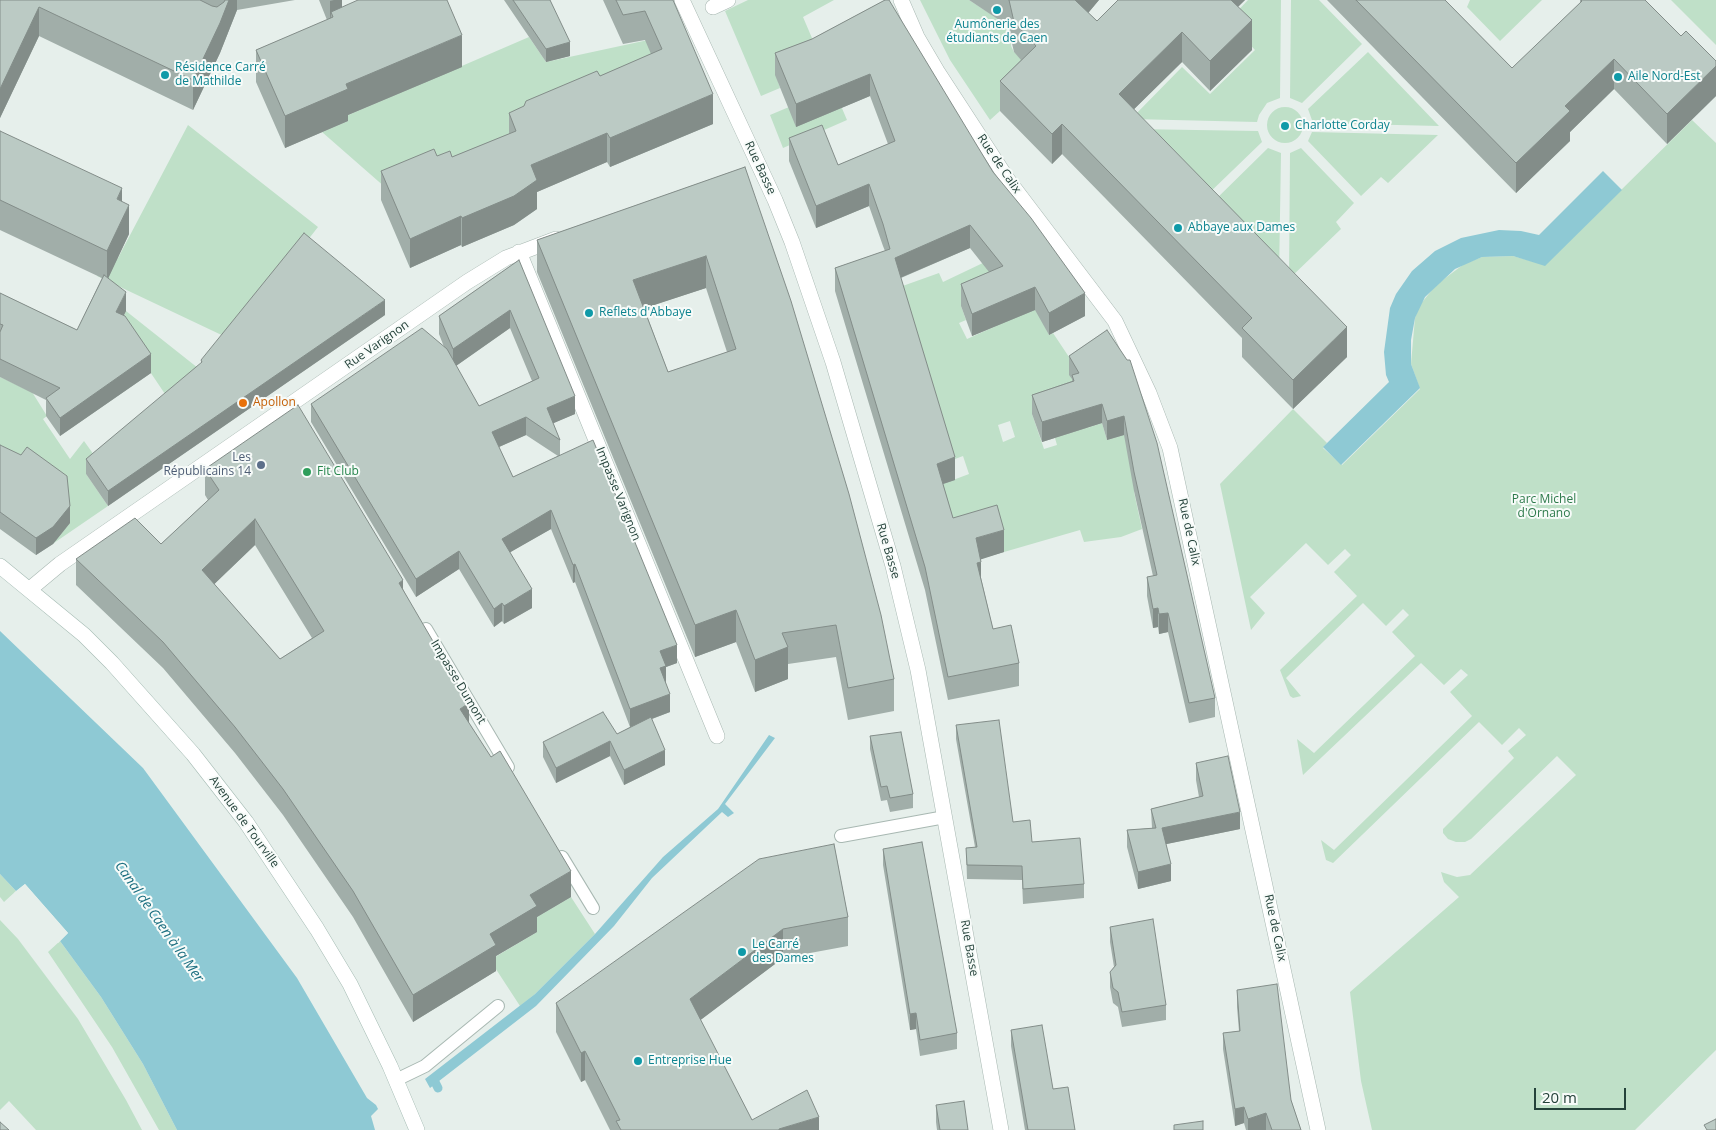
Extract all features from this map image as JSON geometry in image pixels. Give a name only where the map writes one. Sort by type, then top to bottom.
[{"type":"street","name":"Rue Basse","points":[[682,0],[792,242],[815,308],[893,566],[918,670],[1001,1130]]},
{"type":"street","points":[[713,7],[728,0]]},
{"type":"street","name":"Rue de Calix","points":[[901,0],[917,36],[937,71],[1008,180],[1116,321],[1149,393],[1170,448],[1318,1130]]},
{"type":"street","points":[[742,172],[759,166]]},
{"type":"street","name":"Rue Varignon","points":[[30,589],[60,564],[295,411],[467,282],[519,252],[574,233]]},
{"type":"street","name":"Impasse Varignon","points":[[519,252],[717,736]]},
{"type":"street","name":"Avenue de Tourville","points":[[0,566],[84,635],[140,692],[194,754],[246,822],[284,876],[331,952],[368,1021],[417,1130]]},
{"type":"lane","name":"Impasse Dumont","points":[[420,619],[517,780]]},
{"type":"lane","points":[[841,836],[945,817]]},
{"type":"lane","points":[[558,848],[593,908]]},
{"type":"lane","points":[[396,1080],[425,1066],[498,1006]]},
{"type":"green space","points":[[748,0],[834,0],[803,17],[847,120],[783,148],[770,115],[789,107],[776,75],[780,88],[761,96],[725,11]]},
{"type":"green space","points":[[920,0],[969,0],[1010,27],[1011,46],[1014,52],[1024,61],[1000,111],[990,120],[950,60]]},
{"type":"green space","points":[[1248,0],[1281,0],[1280,98],[1267,103],[1257,122],[1131,119],[1182,67],[1210,94],[1255,50],[1228,21]]},
{"type":"green space","points":[[1291,0],[1319,0],[1362,44],[1302,103],[1290,98]]},
{"type":"green space","points":[[1470,0],[1542,0],[1500,41],[1467,7]]},
{"type":"green space","points":[[1671,0],[1716,0],[1716,45]]},
{"type":"green space","points":[[529,37],[546,62],[648,40],[661,71],[394,195],[322,132],[348,121],[346,116]]},
{"type":"green space","points":[[1368,52],[1439,126],[1313,123],[1308,109]]},
{"type":"green space","points":[[1285,107],[1292,108],[1298,112],[1302,118],[1302,132],[1298,138],[1292,142],[1285,143],[1278,142],[1272,138],[1268,132],[1267,125],[1268,118],[1272,112],[1278,108]]},
{"type":"green space","name":"Parc Michel d'Ornano","points":[[1692,120],[1716,143],[1716,1050],[1635,1130],[1372,1130],[1361,1081],[1350,992],[1459,897],[1444,882],[1441,872],[1457,877],[1470,875],[1576,775],[1557,756],[1471,839],[1465,842],[1456,842],[1448,839],[1443,833],[1443,829],[1514,758],[1508,751],[1526,735],[1519,728],[1502,745],[1479,722],[1333,863],[1326,860],[1321,840],[1334,850],[1472,716],[1450,692],[1468,675],[1461,669],[1444,685],[1421,663],[1303,775],[1297,739],[1314,753],[1415,656],[1392,632],[1409,615],[1403,609],[1386,626],[1363,603],[1286,678],[1301,696],[1293,698],[1290,696],[1280,670],[1357,596],[1334,572],[1351,555],[1345,549],[1328,565],[1306,543],[1250,597],[1265,613],[1251,630],[1220,484],[1293,409],[1327,443],[1323,448],[1342,465],[1420,389],[1411,364],[1415,318],[1419,306],[1436,285],[1464,264],[1482,257],[1513,256],[1545,265]]},
{"type":"green space","points":[[188,125],[318,227],[230,339],[97,276],[118,258]]},
{"type":"green space","points":[[1134,129],[1258,131],[1262,142],[1204,198]]},
{"type":"green space","points":[[1312,132],[1438,135],[1388,183],[1381,177],[1361,196],[1308,141]]},
{"type":"green space","points":[[1268,148],[1281,153],[1279,277],[1210,205]]},
{"type":"green space","points":[[1301,148],[1354,203],[1336,222],[1341,229],[1289,279],[1290,153]]},
{"type":"green space","points":[[1008,251],[1049,335],[1053,333],[1077,369],[1087,428],[1102,423],[1107,440],[1145,428],[1134,492],[1142,529],[1121,537],[1084,542],[1080,530],[1004,552],[997,528],[954,545],[937,486],[969,474],[963,456],[923,471],[897,288],[939,273],[943,282]],"holes":[[[961,306],[996,326],[967,339],[959,323],[966,320]],[[1032,414],[1060,436],[1055,438],[1057,445],[1044,449]],[[1010,421],[1015,437],[1003,442],[998,425]]]},
{"type":"green space","points":[[126,311],[203,372],[167,397],[128,339],[116,330]]},
{"type":"green space","points":[[0,377],[32,392],[47,416],[43,419],[70,459],[84,441],[99,462],[86,474],[108,506],[51,545],[55,532],[64,530],[70,523],[0,508]]},
{"type":"green space","points":[[0,874],[16,891],[4,902],[0,897]]},
{"type":"green space","points":[[571,897],[595,934],[535,994],[520,1006],[490,960],[537,932],[530,921]]},
{"type":"green space","points":[[0,920],[18,939],[78,1019],[142,1130],[36,1130],[9,1101],[0,1110]]},
{"type":"green space","points":[[60,941],[101,997],[143,1064],[177,1130],[159,1130],[112,1047],[48,952]]},
{"type":"water","points":[[1603,171],[1622,190],[1545,266],[1513,256],[1482,257],[1455,269],[1425,297],[1415,318],[1411,340],[1411,364],[1420,388],[1341,465],[1323,447],[1389,382],[1386,375],[1384,352],[1390,308],[1396,294],[1412,271],[1435,251],[1461,238],[1499,230],[1521,231],[1539,235]]},
{"type":"water","name":"Canal de Caen à la Mer","points":[[0,631],[143,768],[297,978],[367,1098],[376,1105],[378,1109],[371,1116],[375,1130],[177,1130],[143,1064],[101,997],[60,941],[68,933],[25,884],[16,891],[0,874]]},
{"type":"water","points":[[769,735],[775,738],[725,804],[734,813],[728,817],[722,812],[652,878],[614,926],[536,1006],[430,1088],[425,1079],[535,994],[595,934],[663,857],[718,809]]},
{"type":"pier","points":[[25,884],[68,933],[58,943],[58,939],[65,933],[24,887],[17,894],[14,893]]},
{"type":"building","points":[[0,0],[200,0],[217,7],[225,0],[229,0],[193,80],[39,7],[0,89]]},
{"type":"building","points":[[358,0],[447,0],[462,35],[346,84],[348,89],[285,116],[256,50],[333,17],[331,12]]},
{"type":"building","points":[[513,0],[550,0],[570,42],[546,49]]},
{"type":"building","points":[[616,0],[673,0],[713,94],[610,138],[607,133],[531,165],[537,180],[514,196],[462,218],[461,216],[410,239],[381,171],[434,149],[437,156],[450,151],[452,157],[516,131],[509,113],[524,106],[526,101],[597,71],[600,76],[662,49],[645,11],[623,15]]},
{"type":"building","points":[[885,0],[889,0],[993,172],[1031,218],[1085,293],[1049,313],[1035,287],[972,314],[961,284],[1003,266],[970,225],[895,258],[955,457],[937,464],[953,518],[997,505],[1004,530],[976,538],[981,562],[977,563],[993,629],[1011,625],[1019,663],[948,677],[925,567],[835,268],[890,249],[883,224],[869,184],[816,206],[789,138],[822,125],[838,165],[895,141],[870,74],[796,104],[775,53],[812,39]]},
{"type":"building","name":"Abbaye aux Dames","points":[[1009,0],[1075,0],[1097,21],[1118,0],[1231,0],[1252,20],[1210,61],[1182,32],[1119,94],[1347,327],[1293,380],[1242,328],[1252,318],[1062,124],[1052,134],[1000,81],[1036,46],[1014,22]]},
{"type":"building","points":[[1356,0],[1445,0],[1512,68],[1581,0],[1645,0],[1681,36],[1686,31],[1716,61],[1716,66],[1667,114],[1614,59],[1565,106],[1570,111],[1516,163]]},
{"type":"building","points":[[0,131],[122,188],[117,199],[129,205],[107,251],[0,200]]},
{"type":"building","points":[[745,167],[791,301],[849,494],[881,615],[894,679],[848,688],[836,625],[782,633],[788,647],[755,660],[736,610],[695,625],[537,240]],"holes":[[[706,256],[736,349],[668,372],[633,280]]]},
{"type":"building","points":[[304,233],[385,300],[108,491],[86,459],[202,362],[201,360]]},
{"type":"building","points":[[519,260],[575,396],[547,408],[560,440],[526,417],[492,432],[513,477],[593,440],[677,645],[660,651],[666,666],[660,668],[670,694],[630,709],[575,564],[573,565],[551,510],[502,539],[532,589],[504,606],[502,603],[494,609],[459,551],[416,579],[311,404],[422,328],[447,349],[479,406],[539,378],[510,310],[453,349],[439,316]]},
{"type":"building","points":[[104,275],[126,292],[116,312],[125,316],[151,354],[60,418],[46,398],[60,388],[0,359],[0,332],[3,325],[0,324],[0,293],[77,330]]},
{"type":"building","points":[[1107,330],[1127,360],[1130,360],[1157,443],[1215,698],[1189,703],[1168,613],[1159,614],[1158,608],[1153,609],[1147,577],[1157,575],[1134,472],[1124,416],[1107,421],[1102,404],[1042,422],[1032,395],[1074,381],[1072,375],[1079,373],[1069,356]]},
{"type":"building","points":[[298,405],[403,580],[399,583],[469,703],[460,709],[491,757],[500,751],[571,871],[530,895],[537,906],[490,934],[496,945],[413,995],[353,891],[283,789],[235,727],[163,642],[76,559],[135,518],[161,544],[219,490],[205,469]],"holes":[[[255,519],[324,631],[280,659],[202,570]]]},
{"type":"building","points":[[0,445],[21,455],[27,447],[67,476],[70,506],[53,527],[36,538],[0,512]]},
{"type":"building","points":[[603,712],[617,734],[651,717],[665,750],[624,770],[610,741],[556,768],[543,742]]},
{"type":"building","points":[[999,720],[1013,822],[1030,820],[1032,842],[1080,838],[1084,884],[1023,889],[1022,866],[967,865],[966,848],[977,847],[956,725]]},
{"type":"building","points":[[901,732],[913,794],[890,798],[887,786],[881,787],[870,736]]},
{"type":"building","points":[[1228,756],[1240,812],[1162,828],[1171,864],[1138,872],[1127,830],[1156,828],[1151,809],[1203,796],[1196,763]]},
{"type":"building","points":[[922,842],[957,1033],[920,1040],[916,1013],[910,1014],[883,849]]},
{"type":"building","points":[[834,844],[848,917],[783,929],[690,999],[752,1120],[807,1090],[819,1117],[779,1130],[621,1130],[616,1121],[620,1120],[585,1051],[581,1053],[556,1003],[759,859]]},
{"type":"building","points":[[1153,919],[1166,1005],[1122,1012],[1118,992],[1113,988],[1110,972],[1116,965],[1110,927]]},
{"type":"building","points":[[1277,984],[1291,1100],[1301,1130],[1272,1130],[1266,1113],[1248,1119],[1244,1107],[1235,1109],[1223,1033],[1240,1031],[1237,990]]},
{"type":"building","points":[[1042,1025],[1053,1089],[1068,1087],[1075,1130],[1028,1130],[1011,1030]]},
{"type":"building","points":[[964,1101],[968,1130],[940,1130],[936,1105]]},
{"type":"building","points":[[1716,1119],[1716,1130],[1707,1130],[1704,1125]]},
{"type":"building","points":[[1203,1121],[1203,1130],[1174,1130],[1174,1125]]},
{"type":"building","points":[[0,1122],[9,1130],[0,1130]]},
{"type":"waterway","points":[[434,1080],[438,1088]]},
{"type":"place","name":"Aumônerie des étudiants de Caen","points":[[997,10]]},
{"type":"place","name":"Résidence Carré de Mathilde","points":[[165,75]]},
{"type":"place","name":"Aile Nord-Est","points":[[1618,77]]},
{"type":"place","name":"Charlotte Corday","points":[[1285,126]]},
{"type":"place","name":"Abbaye aux Dames","points":[[1178,228]]},
{"type":"place","name":"Reflets d'Abbaye","points":[[589,313]]},
{"type":"place","name":"Apollon","points":[[243,403]]},
{"type":"place","name":"Les Républicains 14","points":[[261,465]]},
{"type":"place","name":"Fit Club","points":[[307,472]]},
{"type":"place","name":"Le Carré des Dames","points":[[742,952]]},
{"type":"place","name":"Entreprise Hue","points":[[638,1061]]}]
